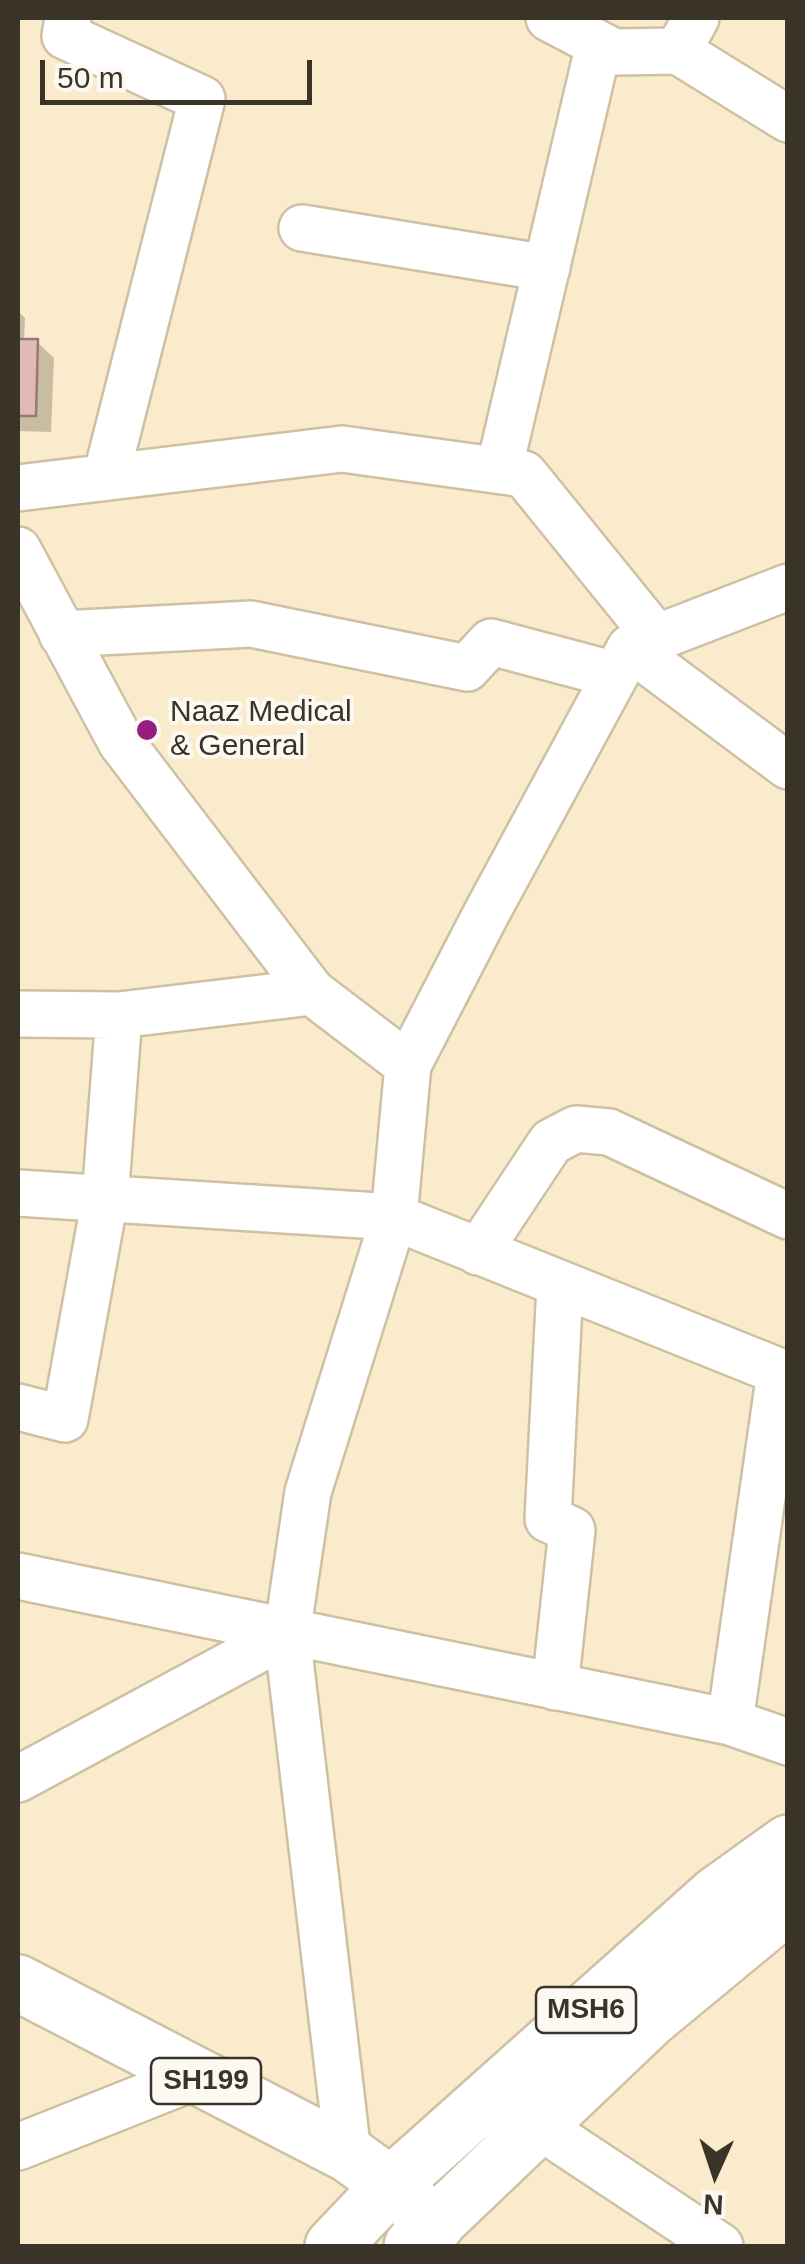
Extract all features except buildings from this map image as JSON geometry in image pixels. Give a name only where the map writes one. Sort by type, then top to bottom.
[{"type":"main road","name":"MSH6","points":[[333,2246],[369,2169],[717,1894],[788,1843]]},
{"type":"main road","name":"MSH6","points":[[424,2236],[650,2020],[788,1905]]},
{"type":"main road","name":"SH199","points":[[18,1983],[369,2169]]},
{"type":"main road","points":[[369,2169],[424,2236]]},
{"type":"street","points":[[68,18],[65,36],[202,99],[106,477]]},
{"type":"street","points":[[549,18],[614,52],[687,34],[788,119]]},
{"type":"street","points":[[499,470],[598,44]]},
{"type":"street","points":[[302,228],[546,268]]},
{"type":"street","points":[[18,488],[342,448],[524,474],[634,654],[788,766]]},
{"type":"street","points":[[18,550],[120,742],[312,992],[408,1065]]},
{"type":"street","points":[[62,634],[251,624],[467,668],[491,642],[634,654],[785,577]]},
{"type":"street","points":[[369,2169],[287,1634],[308,1492],[394,1217],[408,1065],[486,914],[634,654]]},
{"type":"street","points":[[18,1014],[119,1015],[312,992]]},
{"type":"street","points":[[18,1407],[65,1419],[105,1199],[119,1015]]},
{"type":"street","points":[[478,1252],[550,1142],[576,1129],[609,1132],[788,1216]]},
{"type":"street","points":[[18,1194],[394,1217],[784,1374],[730,1722]]},
{"type":"street","points":[[555,1687],[572,1530],[548,1520],[560,1285]]},
{"type":"street","points":[[18,1576],[730,1722],[788,1742]]},
{"type":"street","points":[[18,1779],[287,1634]]},
{"type":"street","points":[[18,2148],[197,2076]]},
{"type":"street","points":[[538,2126],[720,2246]]},
{"type":"place","name":"Naaz Medical & General","points":[[147,730]]}]
